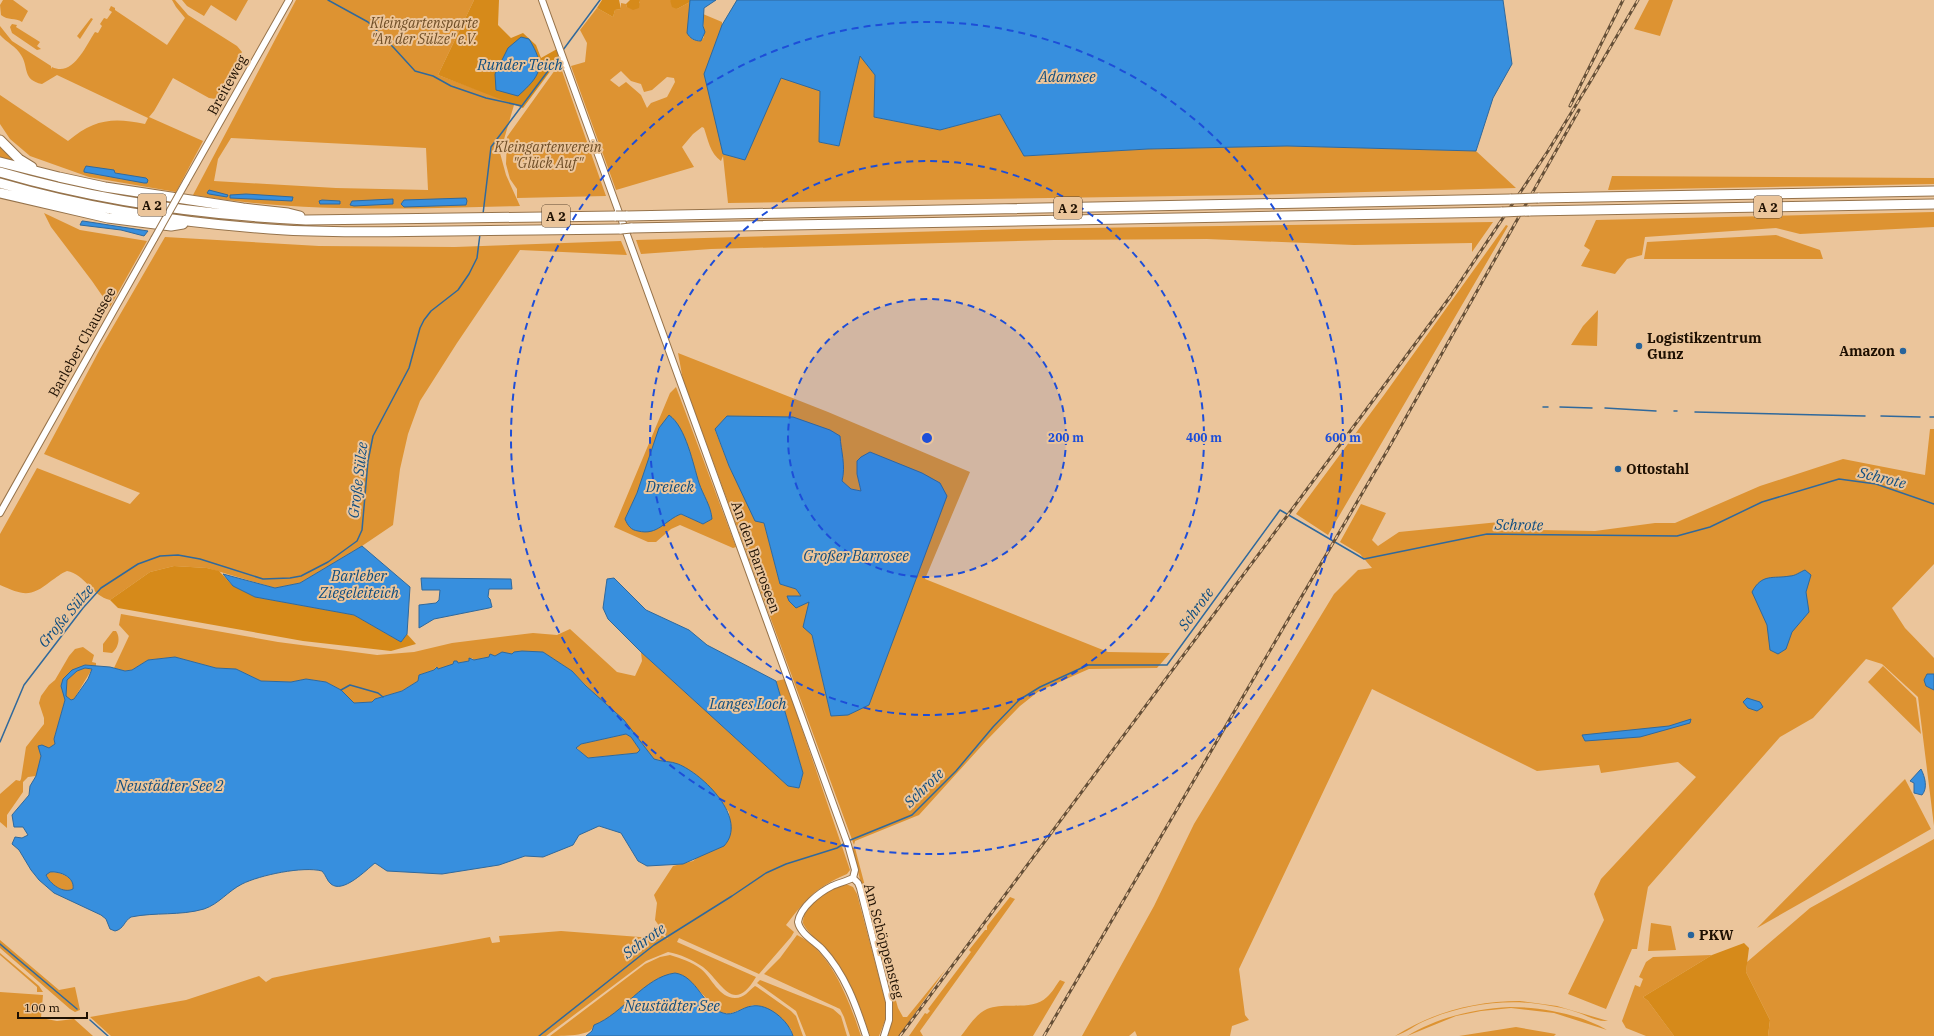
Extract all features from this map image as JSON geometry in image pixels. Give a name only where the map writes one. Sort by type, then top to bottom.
[{"type":"highway","points":[[0,140],[11,152],[26,164],[59,177]]},
{"type":"highway","points":[[0,162],[59,177],[170,197],[288,213],[306,220]]},
{"type":"highway","name":"A 2","points":[[0,172],[87,194],[153,205],[257,217],[306,220],[496,216],[626,216],[1934,191]]},
{"type":"highway","name":"A 2","points":[[0,183],[112,210],[196,222],[318,231],[621,229],[1934,204]]},
{"type":"highway","points":[[0,193],[90,215],[120,220],[170,226],[196,222]]},
{"type":"highway","points":[[0,196],[21,198]]},
{"type":"street","name":"Breiteweg","points":[[186,182],[289,0]]},
{"type":"street","name":"An den Barroseen","points":[[542,0],[848,845],[855,870],[853,878]]},
{"type":"street","name":"Barleber Chaussee","points":[[0,513],[186,182]]},
{"type":"street","points":[[853,878],[832,886],[819,894],[803,912],[798,922],[800,929],[826,953],[842,976],[852,995],[866,1036]]},
{"type":"street","name":"Am Schöppensteg","points":[[853,878],[858,882],[860,888],[888,997],[889,1017],[884,1036]]},
{"type":"green space","points":[[3,0],[13,0],[28,11],[22,22],[6,18],[1,15],[0,5]]},
{"type":"green space","points":[[172,0],[175,0],[188,15],[237,46],[242,52],[215,99],[209,98],[173,78],[149,117],[203,141],[176,192],[89,177],[30,156],[10,139],[0,124],[0,95],[68,141],[86,128],[95,124],[123,121],[145,124],[148,118],[57,75],[42,84],[31,79],[19,52],[0,35],[0,26],[12,41],[51,66],[51,69],[52,67],[59,69],[66,68],[78,59],[95,32],[98,33],[102,26],[100,24],[104,18],[107,19],[112,12],[109,10],[111,6],[167,45],[185,18]],"holes":[[[113,170],[115,173],[147,183],[85,172]]]},
{"type":"green space","points":[[182,0],[248,0],[236,21],[211,5],[204,16],[187,6]]},
{"type":"green space","name":"Kleingartensparte \"An der Sülze\" e.V.","points":[[296,0],[474,0],[438,75],[508,101],[514,105],[500,153],[506,175],[520,206],[397,209],[315,207],[274,205],[193,195]],"holes":[[[231,138],[426,148],[428,190],[336,188],[214,181],[218,159]]]},
{"type":"green space","points":[[640,0],[670,0],[677,9],[690,2],[688,33],[694,40],[701,41],[704,37],[703,14],[722,22],[722,25],[737,0],[749,0],[820,91],[819,142],[839,146],[860,55],[875,75],[874,117],[940,130],[1000,114],[1025,156],[1148,149],[1287,146],[1476,151],[1516,188],[1249,195],[728,203],[723,156],[721,161],[714,154],[704,128],[702,127],[693,134],[682,147],[694,167],[616,190],[571,66],[585,62],[587,43],[580,30],[597,8],[613,17],[615,10],[621,9],[621,3],[626,4],[627,7],[640,3]],"holes":[[[621,71],[631,81],[641,84],[644,92],[652,90],[667,77],[674,78],[675,82],[667,97],[651,103],[647,108],[641,95],[626,82],[619,87],[610,80]],[[718,130],[746,160],[723,154]]]},
{"type":"green space","points":[[1649,0],[1673,0],[1660,36],[1634,29]]},
{"type":"green space","points":[[91,18],[93,19],[80,39],[77,36]]},
{"type":"green space","points":[[12,24],[17,25],[16,27],[40,42],[37,46],[41,49],[37,50],[12,33],[10,27]]},
{"type":"green space","name":"Kleingartenverein \"Glück Auf\"","points":[[561,68],[606,196],[517,198],[517,189],[510,179],[506,164],[507,137],[555,70]]},
{"type":"green space","points":[[0,146],[20,164],[0,159]]},
{"type":"green space","points":[[1612,176],[1934,178],[1934,184],[1608,190]]},
{"type":"green space","points":[[1934,212],[1934,227],[1800,234],[1776,228],[1645,237],[1642,255],[1627,259],[1615,274],[1581,266],[1590,250],[1584,246],[1596,220]]},
{"type":"green space","points":[[44,213],[80,230],[147,241],[110,307],[51,227]]},
{"type":"green space","points":[[1493,222],[1472,252],[1472,243],[1354,245],[1207,239],[1054,240],[711,249],[641,254],[636,240],[1017,229]]},
{"type":"green space","points":[[1506,225],[1508,226],[1328,535],[1296,514],[1384,395]]},
{"type":"green space","points":[[1776,235],[1820,250],[1823,259],[1644,259],[1647,242]]},
{"type":"green space","points":[[165,237],[319,246],[455,247],[621,241],[627,255],[520,250],[420,401],[408,434],[400,469],[393,525],[362,546],[300,583],[275,588],[207,568],[174,566],[150,572],[110,600],[98,594],[79,576],[67,571],[32,592],[21,593],[0,585],[0,534],[37,468],[130,504],[140,493],[44,454],[100,349]]},
{"type":"green space","points":[[1598,310],[1597,346],[1571,345],[1583,326]]},
{"type":"green space","points":[[678,353],[828,412],[970,472],[925,579],[1108,652],[1170,653],[1157,668],[1089,669],[1039,691],[1020,706],[986,741],[919,815],[855,841],[854,845],[683,380]],"holes":[[[715,430],[840,436],[843,465],[842,481],[851,489],[861,491],[857,474],[870,452],[885,459],[831,716],[812,635],[810,602],[789,601],[788,596],[801,596],[796,589],[780,584],[764,523],[742,491],[729,466]]]},
{"type":"green space","points":[[676,387],[736,547],[733,548],[680,525],[671,529],[656,542],[648,542],[614,527],[670,393]],"holes":[[[699,484],[711,512],[712,519],[703,524],[681,514],[674,516],[625,519],[637,493]]]},
{"type":"green space","points":[[1930,429],[1934,429],[1934,564],[1892,608],[1905,628],[1934,658],[1934,674],[1927,674],[1934,690],[1934,826],[1918,697],[1882,664],[1866,659],[1813,718],[1780,737],[1648,887],[1637,949],[1632,949],[1606,1009],[1568,994],[1604,920],[1594,894],[1601,879],[1696,777],[1678,762],[1601,773],[1599,765],[1537,771],[1372,689],[1239,969],[1245,1015],[1249,1020],[1232,1026],[1230,1036],[1137,1036],[1135,1031],[1129,1036],[1082,1036],[1154,906],[1194,824],[1334,594],[1358,570],[1372,568],[1360,554],[1340,542],[1361,504],[1386,513],[1372,540],[1378,546],[1399,532],[1499,522],[1524,529],[1595,531],[1655,523],[1675,523],[1760,486],[1843,459],[1925,475]]},
{"type":"green space","points":[[121,614],[278,642],[377,655],[414,652],[452,643],[533,633],[557,635],[570,629],[617,672],[635,676],[642,661],[641,652],[788,786],[799,788],[803,773],[776,681],[785,679],[850,870],[847,874],[819,889],[800,907],[786,925],[794,932],[791,937],[759,974],[679,938],[677,942],[756,977],[748,988],[741,994],[734,995],[728,992],[710,973],[695,962],[668,952],[646,961],[546,1036],[111,1036],[90,1017],[186,1000],[259,976],[266,982],[272,978],[315,969],[490,937],[492,943],[500,942],[499,936],[561,931],[653,938],[656,940],[661,935],[668,939],[655,920],[657,903],[654,895],[673,866],[693,861],[731,831],[729,812],[703,781],[678,764],[654,760],[641,742],[572,671],[543,652],[514,652],[512,654],[474,660],[472,658],[469,661],[438,669],[436,667],[434,670],[419,675],[418,681],[402,691],[375,699],[372,702],[354,703],[341,690],[326,682],[306,679],[291,682],[261,681],[236,669],[216,668],[175,657],[148,660],[132,670],[125,671],[114,668],[129,636],[119,625]]},
{"type":"green space","points":[[113,631],[116,631],[118,634],[119,640],[117,646],[112,653],[103,652],[103,644]]},
{"type":"green space","points":[[83,647],[94,655],[92,662],[96,663],[96,666],[85,665],[63,679],[65,700],[54,739],[55,744],[49,748],[38,746],[41,756],[36,776],[28,777],[23,782],[23,792],[7,815],[7,828],[0,822],[0,794],[16,780],[20,781],[21,779],[26,747],[44,724],[44,718],[39,703],[41,696],[49,685],[55,680],[69,656],[75,649]]},
{"type":"green space","points":[[1883,666],[1916,698],[1921,734],[1868,682]]},
{"type":"green space","points":[[85,668],[92,669],[74,699],[71,700],[66,696],[67,680],[77,671]]},
{"type":"green space","points":[[626,734],[631,737],[640,750],[637,753],[587,758],[576,747],[581,744]]},
{"type":"green space","points":[[1905,779],[1931,829],[1757,928]]},
{"type":"green space","points":[[1934,839],[1934,1036],[1768,1036],[1770,1020],[1746,972],[1747,962],[1810,908]]},
{"type":"green space","points":[[852,848],[855,848],[871,909],[867,907]]},
{"type":"green space","points":[[50,872],[62,874],[69,878],[72,881],[73,889],[66,891],[53,885],[45,874]]},
{"type":"green space","points":[[846,884],[853,887],[857,894],[885,1000],[886,1018],[879,1036],[870,1036],[856,998],[843,971],[803,923],[807,909],[812,903],[825,893]]},
{"type":"green space","points":[[1010,897],[1015,899],[920,1031],[923,1036],[909,1036],[925,1013],[927,1014],[930,1011],[928,1009],[971,952],[969,950],[985,930],[987,930],[987,926]]},
{"type":"green space","points":[[872,913],[898,1008],[903,1017],[907,1017],[946,969],[899,1036],[886,1036],[892,1019],[893,1005],[869,916]]},
{"type":"green space","points":[[1651,923],[1671,926],[1676,950],[1648,951]]},
{"type":"green space","points":[[797,935],[809,942],[820,952],[838,979],[845,993],[861,1036],[850,1036],[840,1009],[764,974],[780,958]]},
{"type":"green space","points":[[0,940],[59,990],[75,987],[80,1010],[75,1012],[70,1009],[0,948]]},
{"type":"green space","points":[[0,953],[39,986],[43,992],[37,992],[37,987],[0,955]]},
{"type":"green space","points":[[670,955],[686,960],[701,969],[724,995],[729,997],[741,997],[755,986],[757,987],[796,1016],[803,1036],[793,1036],[791,1029],[760,1006],[753,1005],[729,1014],[719,1012],[693,984],[675,973],[657,979],[609,1018],[593,1027],[591,1030],[575,1035],[550,1036],[645,964],[660,957]]},
{"type":"green space","points":[[1712,955],[1643,997],[1648,1001],[1674,1036],[1646,1036],[1626,1028],[1622,1021],[1635,985],[1640,987],[1643,979],[1639,977],[1646,962],[1653,957]]},
{"type":"green space","points":[[760,980],[833,1009],[841,1016],[847,1036],[806,1036],[796,1011],[757,983]]},
{"type":"green space","points":[[1060,980],[1065,982],[1033,1036],[961,1036],[972,1021],[983,1011],[994,1007],[1026,1005],[1041,1001],[1049,995]]},
{"type":"green space","points":[[0,992],[43,995],[41,1018],[57,1021],[74,1019],[93,1036],[0,1036]]},
{"type":"green space","points":[[1520,1001],[1557,1006],[1569,1010],[1531,1003],[1491,1003],[1440,1015],[1395,1036],[1424,1020],[1439,1014],[1487,1003]]},
{"type":"green space","points":[[1510,1007],[1534,1008],[1560,1012],[1596,1024],[1607,1030],[1554,1013],[1511,1008],[1481,1011],[1456,1016],[1407,1036],[1419,1029],[1457,1015],[1483,1010]]},
{"type":"green space","points":[[1573,1011],[1608,1021],[1596,1019]]},
{"type":"green space","points":[[1516,1027],[1556,1034],[1554,1036],[1459,1036]]},
{"type":"shaded area","points":[[474,0],[499,0],[498,25],[511,38],[523,33],[536,45],[541,58],[557,49],[560,58],[523,108],[438,75]]},
{"type":"shaded area","points":[[602,0],[619,0],[621,9],[615,10],[613,17],[597,8]]},
{"type":"shaded area","points":[[630,0],[640,0],[639,8],[633,10],[627,7],[626,4]]},
{"type":"shaded area","points":[[670,0],[690,0],[690,2],[677,9],[672,7]]},
{"type":"shaded area","points":[[174,566],[207,568],[219,571],[233,586],[255,597],[354,615],[401,642],[407,634],[416,644],[391,651],[303,641],[118,608],[110,600],[150,572]]},
{"type":"shaded area","points":[[1744,943],[1749,948],[1746,972],[1770,1020],[1768,1036],[1674,1036],[1648,1001],[1643,997],[1712,955]]},
{"type":"water","points":[[690,0],[716,0],[704,8],[703,26],[705,32],[701,41],[692,39],[687,33]]},
{"type":"water","name":"Adamsee","points":[[737,0],[1503,0],[1512,64],[1493,98],[1476,151],[1287,146],[1148,149],[1024,156],[1000,114],[940,130],[874,117],[875,75],[860,56],[839,146],[819,142],[820,91],[781,78],[745,160],[723,154],[704,74],[722,25]]},
{"type":"water","name":"Runder Teich","points":[[521,37],[529,39],[538,57],[539,64],[536,76],[526,89],[518,96],[496,90],[495,74],[508,48]]},
{"type":"water","points":[[86,166],[114,170],[115,173],[146,178],[148,180],[147,183],[144,183],[84,172]]},
{"type":"water","points":[[209,190],[228,195],[227,197],[209,194],[207,193]]},
{"type":"water","points":[[246,194],[293,197],[292,201],[230,198],[230,195]]},
{"type":"water","points":[[466,198],[466,205],[404,207],[401,204],[404,200]]},
{"type":"water","points":[[393,199],[393,204],[350,205],[352,201]]},
{"type":"water","points":[[319,201],[340,201],[340,204],[320,204]]},
{"type":"water","points":[[82,221],[148,231],[144,236],[121,230],[80,225]]},
{"type":"water","name":"Dreieck","points":[[669,415],[680,428],[684,437],[712,519],[703,524],[681,514],[661,527],[651,531],[645,532],[633,530],[627,524],[625,519],[637,493],[659,428]]},
{"type":"water","name":"Großer Barrosee","points":[[727,416],[793,417],[830,430],[840,436],[843,464],[842,481],[851,489],[861,491],[857,474],[857,461],[870,452],[922,473],[940,483],[947,496],[869,705],[848,715],[831,716],[812,635],[803,627],[809,602],[796,608],[789,601],[787,596],[801,596],[796,589],[780,584],[764,523],[755,521],[729,466],[715,429]]},
{"type":"water","name":"Barleber Ziegeleiteich","points":[[362,546],[410,587],[407,634],[401,642],[354,615],[255,597],[233,586],[223,574],[275,588],[300,583]]},
{"type":"water","points":[[1805,570],[1811,575],[1806,592],[1809,612],[1792,632],[1786,649],[1778,654],[1770,650],[1767,625],[1752,592],[1764,579],[1792,576]]},
{"type":"water","points":[[421,578],[511,579],[512,589],[489,589],[488,597],[492,607],[434,619],[419,628],[419,605],[436,603],[439,600],[440,590],[422,590]]},
{"type":"water","name":"Langes Loch","points":[[614,578],[646,610],[689,630],[707,645],[776,681],[803,773],[799,788],[788,786],[641,652],[608,619],[603,608],[607,579]]},
{"type":"water","name":"Neustädter See 2","points":[[502,652],[512,654],[514,652],[543,652],[572,671],[586,686],[624,720],[654,759],[672,762],[688,769],[710,787],[720,799],[727,811],[731,823],[730,835],[724,846],[683,864],[647,866],[638,861],[621,833],[599,826],[579,835],[573,845],[543,857],[525,856],[499,865],[442,874],[387,871],[375,863],[348,884],[336,886],[330,883],[322,871],[304,870],[282,872],[259,877],[242,884],[214,904],[204,909],[131,917],[120,929],[115,931],[110,929],[106,919],[101,915],[54,893],[39,880],[19,850],[12,844],[15,837],[22,838],[28,835],[23,827],[14,827],[12,815],[29,795],[30,786],[36,776],[41,756],[38,746],[42,745],[49,748],[55,744],[54,739],[65,700],[61,686],[63,679],[72,670],[85,665],[110,667],[125,671],[132,670],[148,660],[175,657],[216,668],[236,669],[261,681],[291,682],[306,679],[326,682],[341,690],[354,703],[372,702],[375,699],[402,691],[418,681],[419,675],[434,670],[437,667],[438,669],[453,664],[454,661],[457,661],[458,663],[469,661],[469,658],[474,660],[489,657],[490,654],[495,656]],"holes":[[[85,668],[92,669],[88,679],[74,699],[71,700],[66,696],[67,680],[77,671]],[[626,734],[631,737],[640,750],[637,753],[588,758],[576,748],[581,744]],[[50,872],[54,872],[66,876],[72,881],[73,889],[65,890],[57,887],[50,882],[46,875]]]},
{"type":"water","points":[[1927,674],[1934,674],[1934,690],[1926,686],[1924,680]]},
{"type":"water","points":[[1747,698],[1760,702],[1763,707],[1757,711],[1748,708],[1743,702]]},
{"type":"water","points":[[1691,719],[1690,723],[1640,737],[1585,741],[1582,735],[1669,726]]},
{"type":"water","points":[[1921,769],[1925,782],[1925,789],[1922,795],[1914,793],[1914,783],[1910,781]]},
{"type":"water","name":"Neustädter See","points":[[675,973],[683,975],[695,985],[710,1005],[716,1010],[730,1014],[752,1006],[765,1007],[777,1014],[782,1019],[791,1030],[793,1036],[586,1036],[592,1031],[594,1025],[615,1013],[643,988],[653,981]]},
{"type":"waterway","points":[[328,0],[368,22],[415,71],[433,76],[451,86],[486,98],[522,106]]},
{"type":"waterway","name":"Große Sülze","points":[[563,50],[600,0]]},
{"type":"waterway","name":"Große Sülze","points":[[483,214],[491,147],[560,55]]},
{"type":"waterway","name":"Große Sülze","points":[[0,742],[24,685],[83,608],[101,588],[138,564],[160,556],[178,555],[200,559],[263,579],[290,578],[301,576],[328,562],[357,541],[362,530],[368,461],[373,436],[409,368],[420,328],[424,320],[431,311],[458,290],[469,274],[477,258],[480,234]]},
{"type":"waterway","points":[[1543,407],[1548,407]]},
{"type":"waterway","points":[[1560,407],[1592,408]]},
{"type":"waterway","points":[[1605,408],[1656,411]]},
{"type":"waterway","points":[[1695,412],[1865,416]]},
{"type":"waterway","points":[[1881,416],[1920,417]]},
{"type":"waterway","name":"Schrote","points":[[848,841],[912,815],[956,771],[993,727],[1019,700],[1040,687],[1088,665],[1167,665],[1280,510],[1364,559],[1487,534],[1677,536],[1710,527],[1762,502],[1839,479],[1876,484],[1934,504]]},
{"type":"waterway","points":[[341,690],[350,685],[378,693],[383,697]]},
{"type":"waterway","name":"Schrote","points":[[539,1036],[654,945],[766,873],[786,864],[837,848],[845,843]]},
{"type":"waterway","points":[[0,944],[77,1009]]},
{"type":"waterway","points":[[90,1020],[108,1036]]},
{"type":"railway","points":[[1570,106],[1623,0]]},
{"type":"railway","points":[[900,1036],[1450,297],[1548,151],[1638,0]]},
{"type":"railway","points":[[1044,1036],[1387,451],[1579,110]]},
{"type":"place","name":"Logistikzentrum Gunz","points":[[1639,346]]},
{"type":"place","name":"Amazon","points":[[1903,351]]},
{"type":"place","name":"Ottostahl","points":[[1618,469]]},
{"type":"place","name":"PKW","points":[[1691,935]]}]
